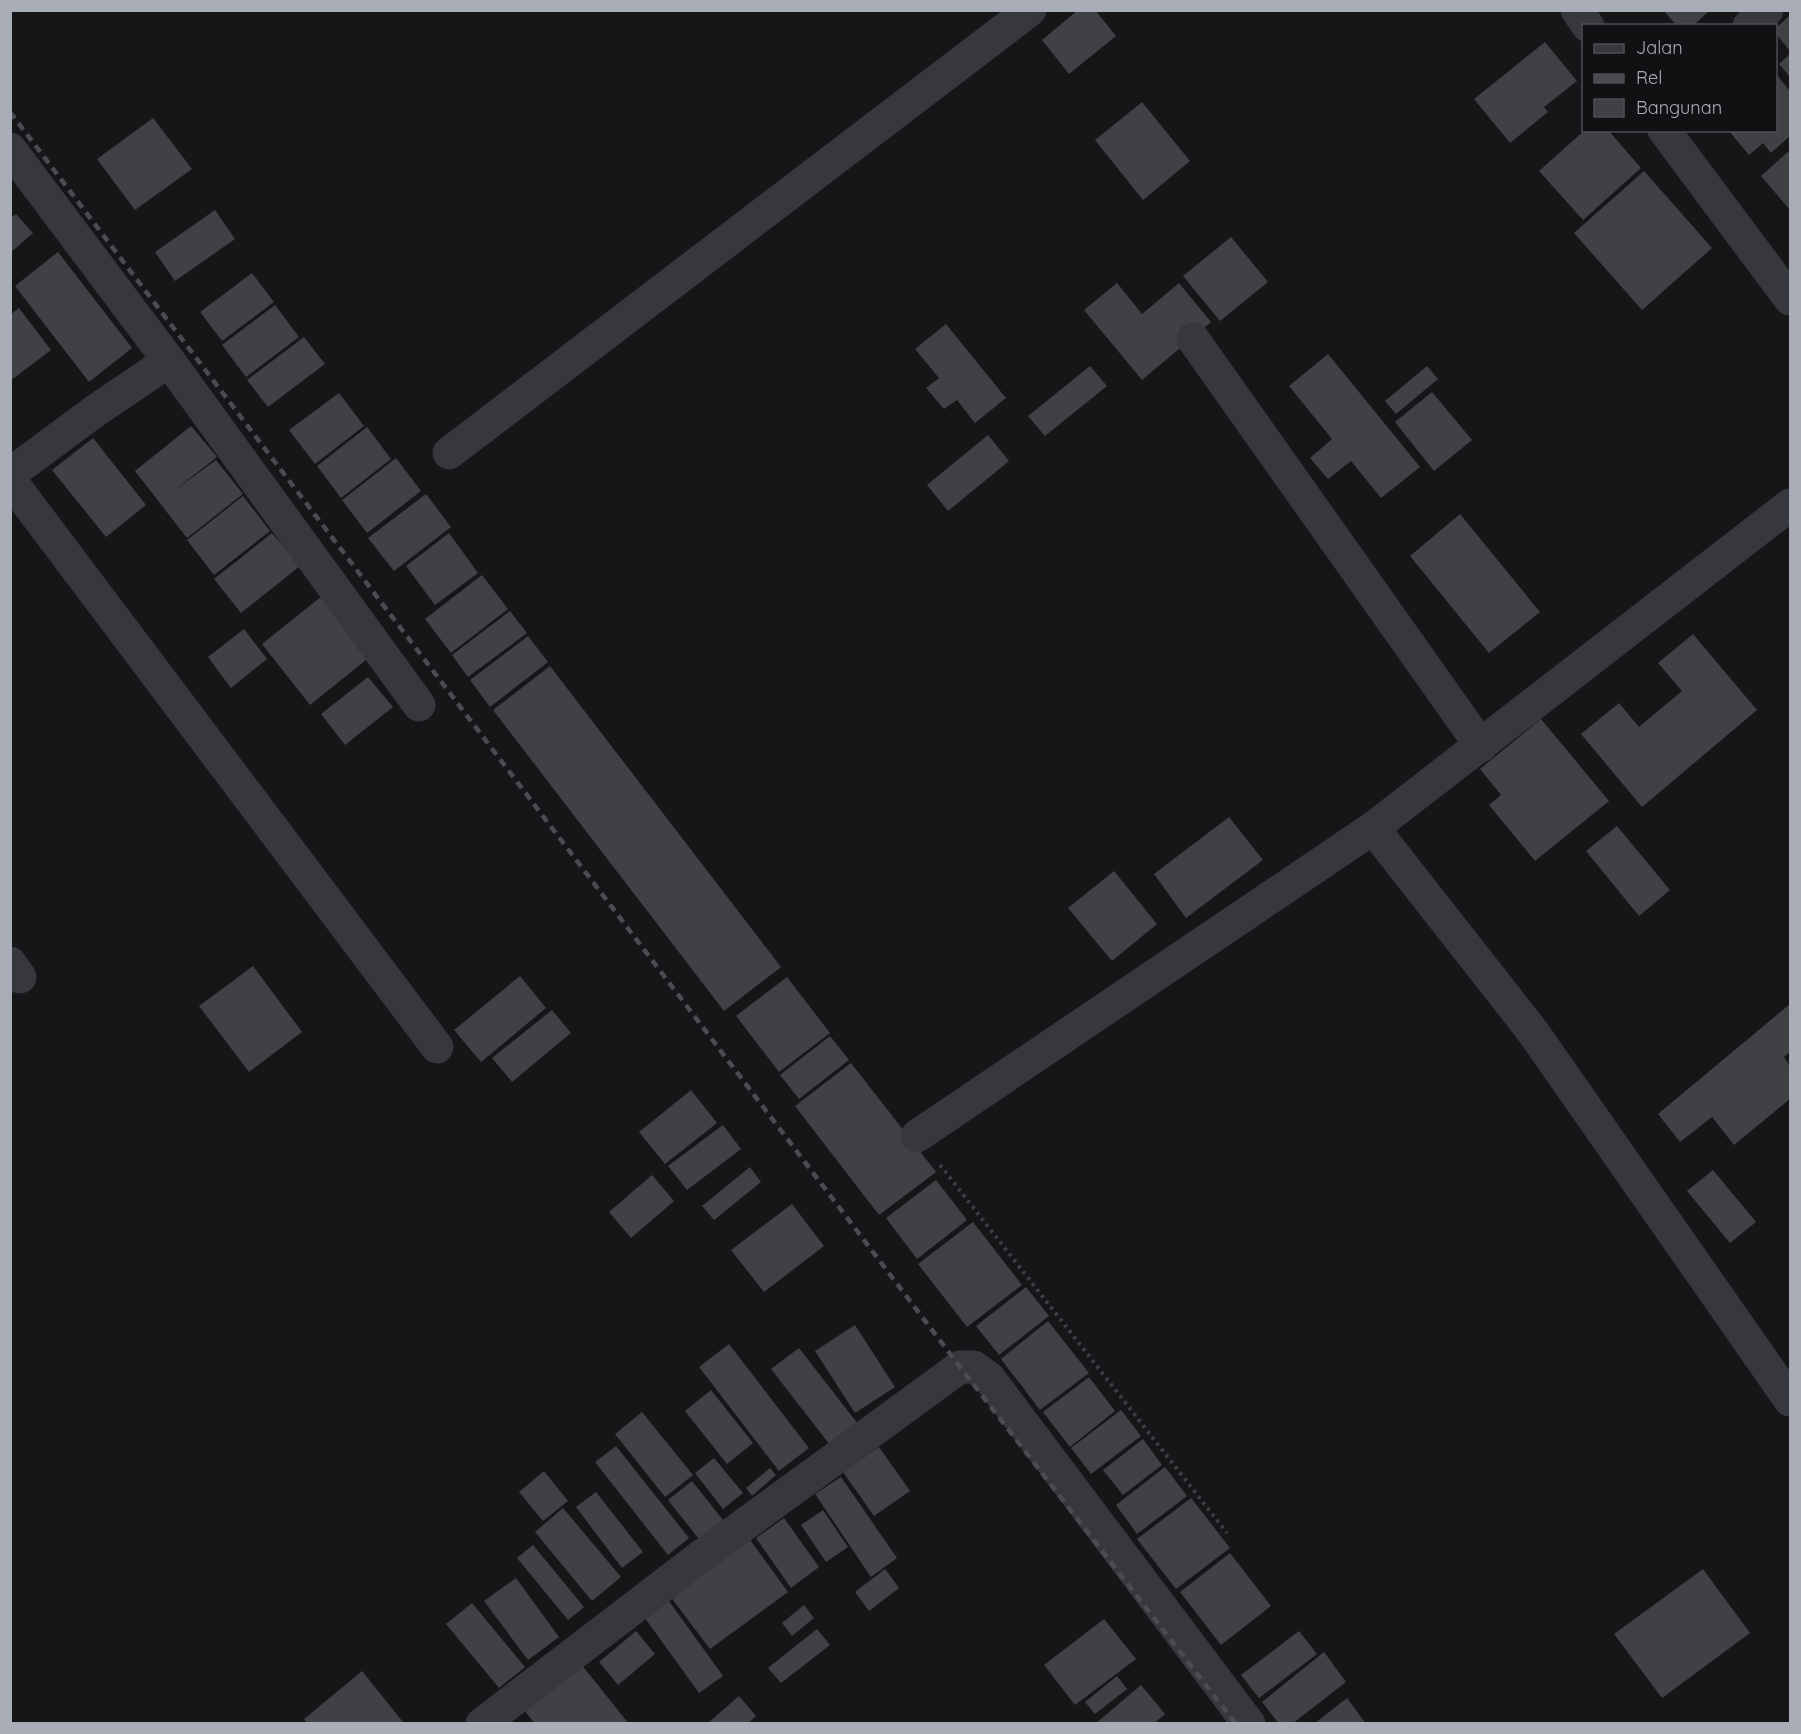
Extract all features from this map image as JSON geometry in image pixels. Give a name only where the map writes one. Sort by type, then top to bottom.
[{"type":"street","points":[[449,453],[1030,10]]},
{"type":"street","points":[[1577,10],[1587,24]]},
{"type":"street","points":[[1751,24],[1767,10]]},
{"type":"street","points":[[1666,132],[1791,298]]},
{"type":"street","points":[[10,149],[169,361],[419,705]]},
{"type":"street","points":[[1193,339],[1481,746]]},
{"type":"street","points":[[10,474],[95,411],[169,361]]},
{"type":"street","points":[[10,480],[436,1047]]},
{"type":"street","points":[[917,1136],[1372,828],[1791,505]]},
{"type":"street","points":[[1372,828],[1533,1032],[1791,1400]]},
{"type":"street","points":[[482,1724],[700,1557],[960,1367],[974,1367],[989,1378],[1249,1724]]},
{"type":"path","points":[[917,1136],[1227,1533]]},
{"type":"building","points":[[1078,10],[1095,10],[1116,36],[1069,74],[1042,40]]},
{"type":"building","points":[[1663,10],[1710,10],[1695,24],[1675,24]]},
{"type":"building","points":[[1790,15],[1790,51],[1777,35],[1777,27]]},
{"type":"building","points":[[1545,42],[1577,81],[1544,107],[1548,112],[1510,143],[1474,99]]},
{"type":"building","points":[[1790,54],[1790,77],[1779,64]]},
{"type":"building","points":[[1777,75],[1790,91],[1790,136],[1771,153],[1763,143],[1749,155],[1730,132],[1777,132]]},
{"type":"building","points":[[1142,102],[1190,161],[1143,200],[1095,140]]},
{"type":"building","points":[[153,118],[192,169],[135,210],[97,159]]},
{"type":"building","points":[[1583,132],[1610,132],[1641,168],[1583,220],[1539,171]]},
{"type":"building","points":[[1790,150],[1790,210],[1761,176]]},
{"type":"building","points":[[1644,171],[1712,248],[1642,310],[1574,233]]},
{"type":"building","points":[[215,210],[235,239],[175,281],[155,252]]},
{"type":"building","points":[[16,214],[33,233],[10,253],[10,218]]},
{"type":"building","points":[[1231,237],[1268,282],[1220,321],[1183,276]]},
{"type":"building","points":[[58,252],[132,348],[89,382],[15,286]]},
{"type":"building","points":[[252,273],[274,302],[222,341],[200,312]]},
{"type":"building","points":[[1117,283],[1142,314],[1179,283],[1211,322],[1142,380],[1084,310]]},
{"type":"building","points":[[275,305],[299,337],[246,377],[222,345]]},
{"type":"building","points":[[19,308],[51,350],[10,381],[10,315]]},
{"type":"building","points":[[946,324],[1006,398],[975,423],[957,400],[944,409],[926,388],[939,378],[915,349]]},
{"type":"building","points":[[304,337],[325,364],[268,407],[247,380]]},
{"type":"building","points":[[1328,354],[1420,467],[1381,498],[1351,461],[1328,479],[1310,458],[1332,439],[1289,386]]},
{"type":"building","points":[[1090,366],[1107,386],[1045,436],[1028,416]]},
{"type":"building","points":[[1427,366],[1438,379],[1396,414],[1385,401]]},
{"type":"building","points":[[1432,392],[1472,440],[1434,471],[1395,422]]},
{"type":"building","points":[[339,393],[364,426],[315,464],[289,430]]},
{"type":"building","points":[[191,426],[217,457],[171,493],[216,460],[243,494],[187,538],[135,471]]},
{"type":"building","points":[[367,427],[391,459],[341,498],[317,466]]},
{"type":"building","points":[[988,435],[1009,461],[948,511],[927,485]]},
{"type":"building","points":[[93,438],[146,505],[106,537],[52,470]]},
{"type":"building","points":[[396,458],[421,491],[367,533],[342,500]]},
{"type":"building","points":[[426,494],[451,527],[394,571],[368,538]]},
{"type":"building","points":[[243,496],[270,531],[214,575],[187,540]]},
{"type":"building","points":[[1460,514],[1540,612],[1489,653],[1410,556]]},
{"type":"building","points":[[272,533],[300,566],[241,613],[214,579]]},
{"type":"building","points":[[449,533],[478,573],[435,605],[406,566]]},
{"type":"building","points":[[482,575],[508,609],[451,653],[425,619]]},
{"type":"building","points":[[322,596],[371,656],[310,705],[262,644]]},
{"type":"building","points":[[510,611],[527,633],[468,677],[452,655]]},
{"type":"building","points":[[244,629],[267,659],[231,688],[208,657]]},
{"type":"building","points":[[1693,634],[1757,710],[1642,807],[1581,734],[1619,703],[1639,727],[1682,691],[1658,663]]},
{"type":"building","points":[[528,636],[548,662],[490,707],[470,680]]},
{"type":"building","points":[[550,666],[781,967],[724,1011],[493,710]]},
{"type":"building","points":[[368,677],[393,707],[345,745],[321,714]]},
{"type":"building","points":[[1541,719],[1609,801],[1535,861],[1489,805],[1501,795],[1480,769]]},
{"type":"building","points":[[1229,817],[1263,860],[1186,918],[1154,874]]},
{"type":"building","points":[[1617,826],[1670,890],[1639,916],[1586,851]]},
{"type":"building","points":[[1114,871],[1157,924],[1112,961],[1068,908]]},
{"type":"building","points":[[253,966],[302,1032],[249,1072],[199,1006]]},
{"type":"building","points":[[520,976],[546,1008],[481,1062],[454,1030]]},
{"type":"building","points":[[787,977],[830,1033],[779,1072],[736,1016]]},
{"type":"building","points":[[1790,1004],[1790,1052],[1784,1057],[1790,1066],[1790,1099],[1734,1145],[1712,1117],[1680,1142],[1658,1114]]},
{"type":"building","points":[[552,1010],[571,1033],[512,1082],[492,1058]]},
{"type":"building","points":[[830,1036],[849,1060],[799,1099],[780,1075]]},
{"type":"building","points":[[851,1063],[936,1172],[879,1215],[795,1106]]},
{"type":"building","points":[[691,1090],[717,1123],[665,1164],[639,1132]]},
{"type":"building","points":[[723,1125],[741,1149],[687,1190],[668,1166]]},
{"type":"building","points":[[750,1167],[761,1182],[714,1220],[702,1206]]},
{"type":"building","points":[[1713,1170],[1756,1222],[1730,1243],[1687,1191]]},
{"type":"building","points":[[652,1175],[674,1201],[631,1238],[609,1212]]},
{"type":"building","points":[[936,1180],[967,1220],[917,1259],[886,1218]]},
{"type":"building","points":[[792,1204],[824,1246],[764,1292],[731,1250]]},
{"type":"building","points":[[973,1222],[1022,1285],[967,1327],[918,1264]]},
{"type":"building","points":[[1026,1287],[1049,1316],[999,1355],[976,1326]]},
{"type":"building","points":[[1048,1321],[1089,1373],[1040,1410],[1001,1359]]},
{"type":"building","points":[[855,1325],[895,1387],[855,1413],[815,1351]]},
{"type":"building","points":[[729,1344],[809,1448],[779,1471],[699,1367]]},
{"type":"building","points":[[799,1348],[858,1424],[830,1445],[771,1369]]},
{"type":"building","points":[[1089,1377],[1115,1411],[1070,1447],[1043,1412]]},
{"type":"building","points":[[711,1390],[753,1443],[727,1464],[685,1411]]},
{"type":"building","points":[[1121,1410],[1141,1436],[1091,1474],[1071,1448]]},
{"type":"building","points":[[642,1412],[693,1475],[665,1497],[615,1434]]},
{"type":"building","points":[[1143,1439],[1162,1465],[1123,1495],[1103,1470]]},
{"type":"building","points":[[616,1446],[689,1538],[668,1555],[595,1462]]},
{"type":"building","points":[[879,1447],[910,1491],[874,1516],[843,1472]]},
{"type":"building","points":[[714,1458],[743,1493],[723,1509],[695,1473]]},
{"type":"building","points":[[1165,1467],[1187,1496],[1137,1534],[1116,1505]]},
{"type":"building","points":[[770,1468],[776,1475],[752,1496],[746,1488]]},
{"type":"building","points":[[544,1471],[568,1501],[543,1521],[519,1492]]},
{"type":"building","points":[[841,1477],[897,1558],[871,1577],[815,1494]]},
{"type":"building","points":[[692,1481],[727,1525],[703,1544],[668,1500]]},
{"type":"building","points":[[596,1492],[643,1552],[622,1568],[576,1507]]},
{"type":"building","points":[[1191,1498],[1230,1548],[1176,1589],[1137,1539]]},
{"type":"building","points":[[563,1508],[621,1577],[592,1601],[535,1532]]},
{"type":"building","points":[[823,1510],[848,1547],[826,1562],[801,1525]]},
{"type":"building","points":[[784,1518],[819,1567],[791,1588],[756,1538]]},
{"type":"building","points":[[748,1537],[788,1592],[710,1649],[670,1596]]},
{"type":"building","points":[[533,1545],[584,1607],[568,1620],[517,1558]]},
{"type":"building","points":[[1230,1553],[1271,1606],[1221,1645],[1180,1592]]},
{"type":"building","points":[[885,1569],[899,1588],[869,1611],[855,1592]]},
{"type":"building","points":[[1703,1569],[1750,1633],[1662,1698],[1614,1634]]},
{"type":"building","points":[[516,1578],[559,1637],[528,1660],[484,1601]]},
{"type":"building","points":[[666,1597],[723,1676],[699,1693],[642,1614]]},
{"type":"building","points":[[472,1603],[525,1667],[499,1688],[446,1624]]},
{"type":"building","points":[[804,1605],[814,1618],[792,1636],[782,1623]]},
{"type":"building","points":[[1104,1619],[1136,1659],[1075,1705],[1044,1665]]},
{"type":"building","points":[[817,1629],[830,1645],[781,1683],[768,1668]]},
{"type":"building","points":[[636,1631],[655,1654],[618,1685],[599,1662]]},
{"type":"building","points":[[1299,1631],[1317,1654],[1259,1698],[1241,1675]]},
{"type":"building","points":[[1324,1652],[1346,1682],[1292,1724],[1279,1724],[1262,1702]]},
{"type":"building","points":[[577,1659],[629,1724],[535,1724],[520,1705]]},
{"type":"building","points":[[362,1671],[403,1722],[308,1724],[304,1719]]},
{"type":"building","points":[[1117,1676],[1127,1689],[1095,1714],[1085,1702]]},
{"type":"building","points":[[1141,1685],[1165,1714],[1153,1724],[1095,1724]]},
{"type":"building","points":[[739,1696],[756,1716],[747,1724],[711,1724],[709,1722]]},
{"type":"building","points":[[1347,1698],[1366,1724],[1314,1724]]},
{"type":"railway","points":[[10,112],[960,1367],[1236,1724]]}]
